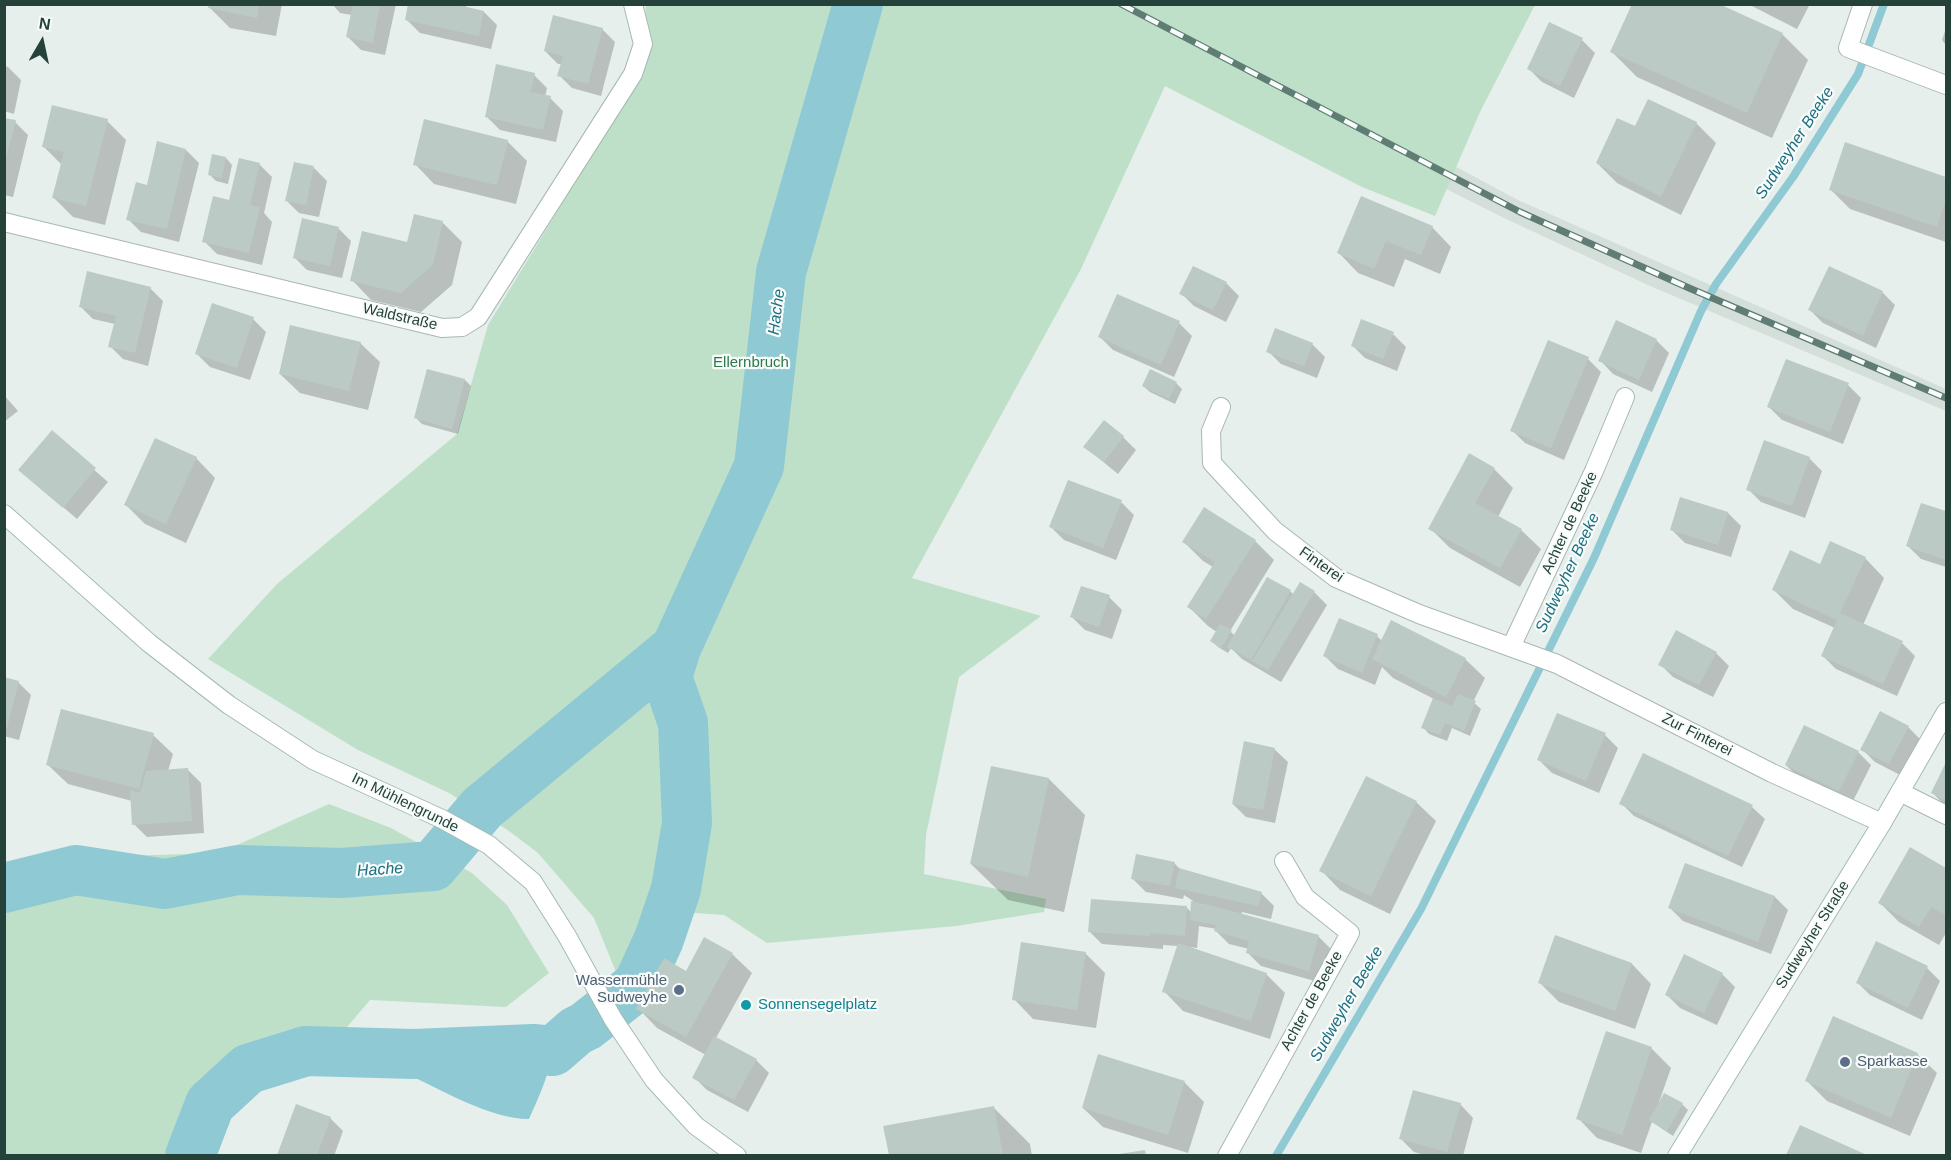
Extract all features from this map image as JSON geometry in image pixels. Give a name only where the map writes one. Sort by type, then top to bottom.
[{"type":"street","name":"Waldstraße","points":[[4,222],[442,328],[462,327],[478,317],[633,74],[643,44],[633,4]]},
{"type":"street","points":[[1863,4],[1848,48],[1947,85]]},
{"type":"street","name":"Achter de Beeke","points":[[1511,647],[1594,471],[1625,397]]},
{"type":"street","name":"Finterei","points":[[1221,407],[1211,431],[1212,463],[1275,531],[1336,578],[1419,614],[1511,647]]},
{"type":"street","name":"Im Mühlengrunde","points":[[4,514],[149,643],[229,705],[313,760],[442,819],[489,845],[533,882],[614,1019],[654,1080],[696,1126],[737,1155]]},
{"type":"street","name":"Zur Finterei","points":[[1511,647],[1557,664],[1772,773],[1882,823]]},
{"type":"street","name":"Sudweyher Straße","points":[[1677,1155],[1882,823],[1947,712]]},
{"type":"street","points":[[1900,792],[1947,815]]},
{"type":"street","name":"Achter de Beeke","points":[[1227,1155],[1350,933],[1305,897],[1284,861]]},
{"type":"shaded area","points":[[1153,5],[1518,200],[1946,389],[1946,411],[1650,286],[1504,218],[1127,29]]},
{"type":"green space","name":"Ellernbruch","points":[[646,5],[1535,5],[1480,112],[1435,216],[1362,187],[1165,86],[1081,269],[912,578],[1041,616],[959,677],[926,835],[924,874],[1046,899],[1044,912],[956,926],[767,943],[724,915],[680,912],[654,915],[633,969],[620,982],[594,918],[538,853],[509,831],[449,793],[358,750],[208,659],[277,584],[457,434],[488,325],[640,76]]},
{"type":"green space","points":[[329,804],[391,828],[472,873],[507,905],[549,973],[506,1007],[370,1000],[337,1039],[229,1066],[190,1117],[184,1155],[5,1155],[5,869],[55,858],[219,853]]},
{"type":"water","points":[[524,1029],[552,1038],[549,1069],[529,1119],[514,1118],[482,1109],[407,1074],[418,1043]]},
{"type":"building","points":[[209,4],[259,4],[257,18],[208,8]]},
{"type":"building","points":[[353,4],[380,4],[373,43],[346,37]]},
{"type":"building","points":[[408,4],[454,4],[484,11],[479,36],[405,20]]},
{"type":"building","points":[[1632,4],[1719,4],[1783,33],[1747,113],[1610,52]]},
{"type":"building","points":[[553,15],[603,28],[588,84],[557,76],[563,56],[544,51]]},
{"type":"building","points":[[1549,22],[1583,38],[1560,86],[1527,69]]},
{"type":"building","points":[[496,64],[535,73],[531,92],[551,96],[543,130],[485,117]]},
{"type":"building","points":[[1648,99],[1697,122],[1661,197],[1596,163],[1617,118],[1635,126]]},
{"type":"building","points":[[52,105],[108,119],[86,206],[52,198],[64,152],[42,147]]},
{"type":"building","points":[[4,118],[16,120],[5,162],[4,162]]},
{"type":"building","points":[[424,119],[508,140],[497,185],[413,165]]},
{"type":"building","points":[[157,141],[186,149],[167,229],[126,220],[136,182],[147,185]]},
{"type":"building","points":[[1845,142],[1946,177],[1946,206],[1944,205],[1937,227],[1829,190]]},
{"type":"building","points":[[212,154],[226,157],[222,178],[208,175]]},
{"type":"building","points":[[239,158],[260,163],[250,205],[260,207],[249,253],[202,242],[213,196],[229,200]]},
{"type":"building","points":[[294,162],[314,166],[306,205],[285,201]]},
{"type":"building","points":[[1361,196],[1433,226],[1421,255],[1386,241],[1374,269],[1337,253]]},
{"type":"building","points":[[414,214],[443,221],[433,265],[401,293],[350,281],[362,231],[407,242]]},
{"type":"building","points":[[302,218],[339,227],[330,266],[293,258]]},
{"type":"building","points":[[1193,266],[1227,282],[1213,310],[1179,294]]},
{"type":"building","points":[[1829,266],[1883,291],[1863,336],[1808,310]]},
{"type":"building","points":[[87,271],[151,287],[135,353],[108,347],[116,316],[79,307]]},
{"type":"building","points":[[1117,294],[1180,321],[1161,365],[1098,337]]},
{"type":"building","points":[[212,303],[254,317],[237,368],[195,354]]},
{"type":"building","points":[[1361,319],[1394,332],[1383,359],[1351,346]]},
{"type":"building","points":[[1616,320],[1657,339],[1639,380],[1598,361]]},
{"type":"building","points":[[290,325],[361,342],[349,391],[279,374]]},
{"type":"building","points":[[1275,328],[1313,343],[1304,366],[1266,352]]},
{"type":"building","points":[[1548,340],[1589,357],[1551,448],[1510,431]]},
{"type":"building","points":[[1786,359],[1849,383],[1830,432],[1767,407]]},
{"type":"building","points":[[427,369],[465,379],[452,429],[414,418]]},
{"type":"building","points":[[1150,369],[1177,382],[1169,399],[1142,386]]},
{"type":"building","points":[[1104,420],[1124,436],[1104,462],[1083,447]]},
{"type":"building","points":[[52,430],[96,468],[63,508],[18,470]]},
{"type":"building","points":[[155,438],[197,457],[166,524],[124,505]]},
{"type":"building","points":[[1764,440],[1810,457],[1792,506],[1746,490]]},
{"type":"building","points":[[1469,453],[1495,468],[1475,503],[1522,529],[1500,568],[1428,529]]},
{"type":"building","points":[[1068,480],[1122,500],[1103,548],[1049,527]]},
{"type":"building","points":[[1680,497],[1728,512],[1718,545],[1670,530]]},
{"type":"building","points":[[1921,503],[1946,511],[1946,560],[1906,546]]},
{"type":"building","points":[[1204,507],[1256,540],[1206,619],[1187,607],[1215,562],[1182,542]]},
{"type":"building","points":[[1830,541],[1866,557],[1840,613],[1903,641],[1883,684],[1821,656],[1837,620],[1772,590],[1790,550],[1820,564]]},
{"type":"building","points":[[1267,577],[1291,590],[1251,660],[1227,647]]},
{"type":"building","points":[[1300,582],[1315,591],[1268,670],[1252,661]]},
{"type":"building","points":[[1081,586],[1110,595],[1099,627],[1070,617]]},
{"type":"building","points":[[1339,618],[1378,634],[1362,673],[1323,656]]},
{"type":"building","points":[[1391,620],[1466,658],[1446,697],[1372,659]]},
{"type":"building","points":[[1220,624],[1232,630],[1221,648],[1210,641]]},
{"type":"building","points":[[1676,630],[1717,652],[1699,685],[1658,665]]},
{"type":"building","points":[[4,677],[19,681],[7,728],[4,727]]},
{"type":"building","points":[[1458,694],[1476,701],[1464,731],[1445,723],[1440,735],[1421,728],[1433,698],[1452,706]]},
{"type":"building","points":[[61,709],[154,733],[139,789],[46,765]]},
{"type":"building","points":[[1880,711],[1909,726],[1889,764],[1860,750]]},
{"type":"building","points":[[1557,713],[1606,733],[1586,781],[1537,760]]},
{"type":"building","points":[[1804,725],[1859,751],[1839,791],[1785,765]]},
{"type":"building","points":[[1244,741],[1275,748],[1263,810],[1232,804]]},
{"type":"building","points":[[1643,753],[1753,805],[1728,856],[1619,804]]},
{"type":"building","points":[[1946,762],[1946,801],[1931,793]]},
{"type":"building","points":[[991,766],[1049,778],[1028,877],[970,864]]},
{"type":"building","points":[[188,768],[192,821],[132,825],[130,790],[140,793],[146,771]]},
{"type":"building","points":[[1366,776],[1417,801],[1371,896],[1319,871]]},
{"type":"building","points":[[1910,847],[1946,868],[1946,915],[1931,907],[1919,927],[1878,903]]},
{"type":"building","points":[[1136,854],[1175,862],[1170,886],[1131,879]]},
{"type":"building","points":[[1685,863],[1775,896],[1758,942],[1668,908]]},
{"type":"building","points":[[1179,868],[1262,892],[1258,906],[1175,888]]},
{"type":"building","points":[[1091,899],[1187,906],[1185,936],[1088,932]]},
{"type":"building","points":[[1191,901],[1319,935],[1309,971],[1246,953],[1249,941],[1214,931],[1216,925],[1190,920]]},
{"type":"building","points":[[1555,935],[1632,963],[1615,1011],[1538,983]]},
{"type":"building","name":"Wassermühle Sudweyhe","points":[[704,937],[733,953],[686,1037],[636,1009],[664,958],[686,971]]},
{"type":"building","points":[[1876,941],[1928,966],[1908,1008],[1856,983]]},
{"type":"building","points":[[1021,942],[1086,952],[1077,1010],[1012,1000]]},
{"type":"building","points":[[1178,943],[1267,973],[1251,1021],[1162,992]]},
{"type":"building","points":[[1684,954],[1723,973],[1704,1013],[1665,995]]},
{"type":"building","points":[[1833,1016],[1918,1053],[1891,1118],[1805,1081]]},
{"type":"building","points":[[1606,1031],[1652,1047],[1622,1135],[1576,1119]]},
{"type":"building","points":[[714,1036],[757,1059],[734,1100],[692,1078]]},
{"type":"building","points":[[1098,1054],[1185,1081],[1168,1135],[1082,1108]]},
{"type":"building","points":[[1413,1090],[1461,1103],[1447,1152],[1399,1139]]},
{"type":"building","points":[[1664,1093],[1683,1103],[1667,1131],[1649,1120]]},
{"type":"building","points":[[296,1104],[331,1117],[317,1155],[277,1155]]},
{"type":"building","points":[[994,1106],[1003,1155],[889,1155],[883,1126]]},
{"type":"building","points":[[1800,1125],[1867,1155],[1786,1155]]},
{"type":"building","points":[[1145,1150],[1146,1155],[1119,1155],[1119,1154]]},
{"type":"waterway","name":"Hache","points":[[4,888],[76,870],[165,884],[238,870],[341,873],[433,866],[482,808],[676,648],[759,466],[781,272],[858,4]]},
{"type":"waterway","name":"Sudweyher Beeke","points":[[1276,1156],[1421,909],[1594,558],[1701,311],[1716,284],[1793,177],[1858,74],[1884,4]]},
{"type":"waterway","name":"Hache","points":[[190,1156],[210,1104],[248,1069],[306,1051],[414,1054],[533,1049],[553,1051],[638,985],[659,939],[676,889],[687,823],[683,723],[667,677],[676,648]]},
{"type":"railway","points":[[1121,4],[1520,212],[1689,288],[1946,398]]},
{"type":"place","name":"Wassermühle Sudweyhe","points":[[679,990]]},
{"type":"place","name":"Sonnensegelplatz","points":[[746,1005]]},
{"type":"place","name":"Sparkasse","points":[[1845,1062]]}]
